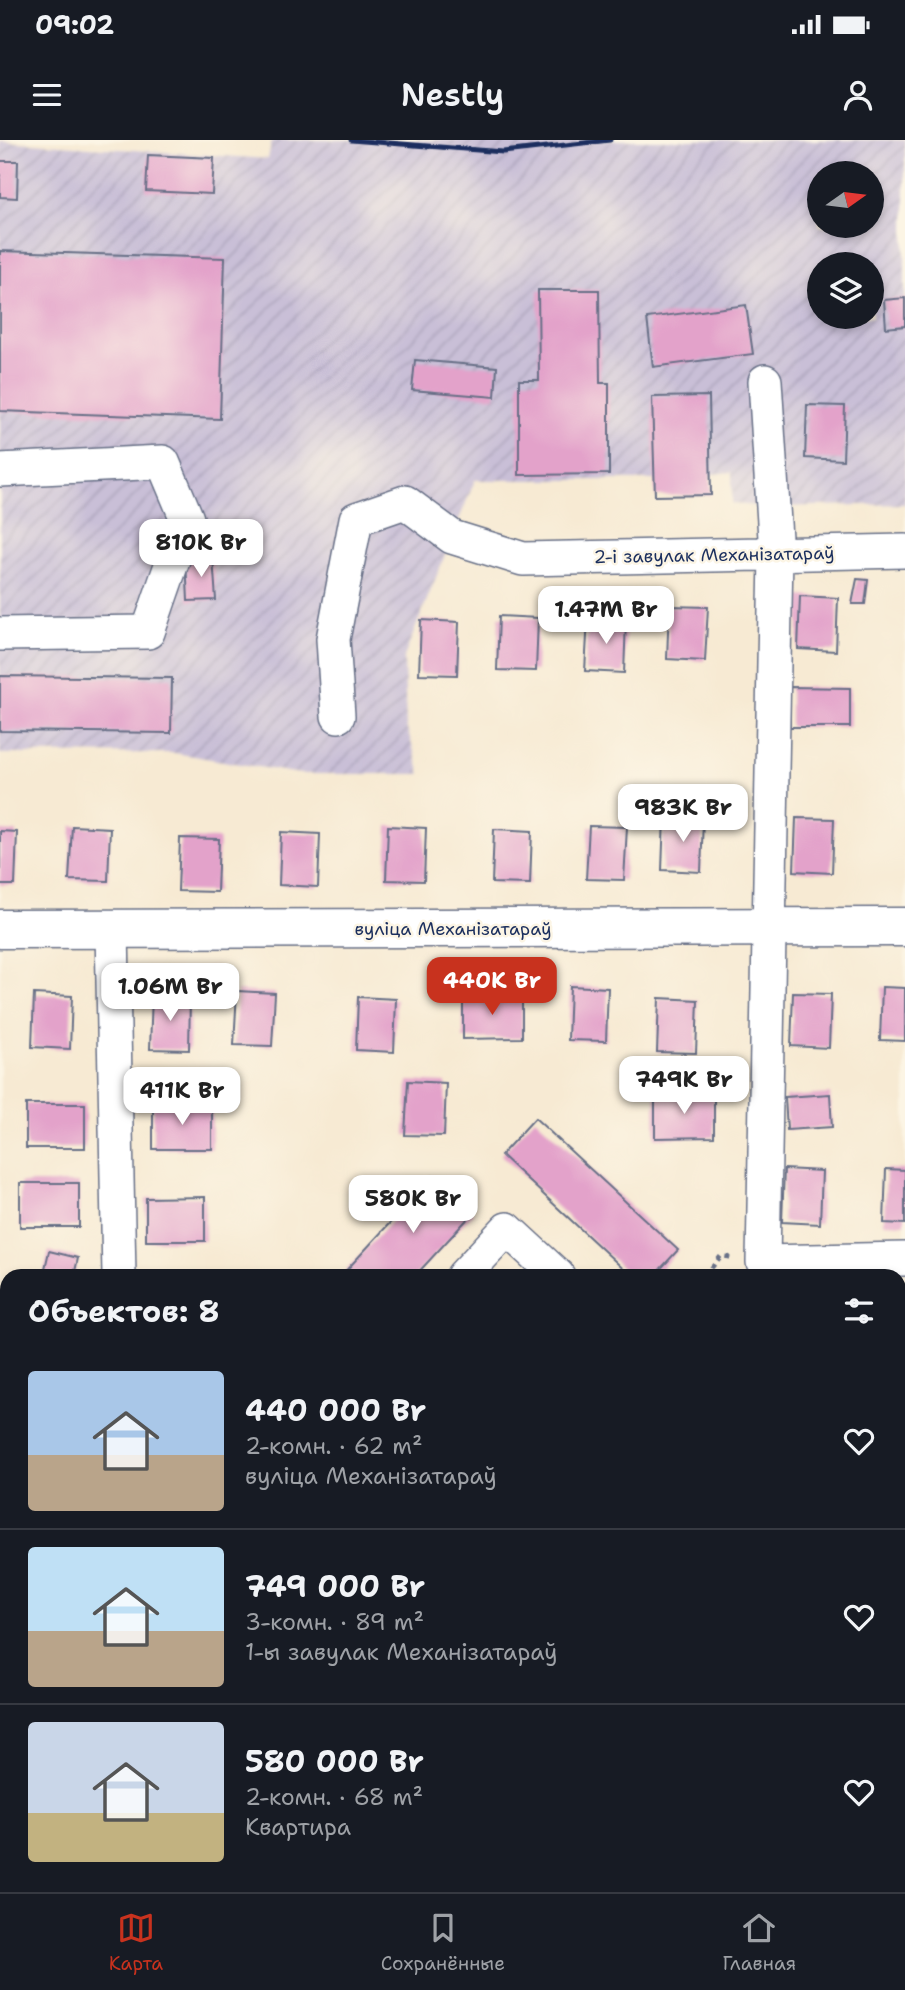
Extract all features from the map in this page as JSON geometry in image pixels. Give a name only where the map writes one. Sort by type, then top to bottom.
[{"type":"main road","name":"вуліца Механізатараў","points":[[0,929],[905,928]]},
{"type":"street","points":[[765,381],[776,554],[763,1262],[905,1259]]},
{"type":"street","points":[[0,470],[163,462],[187,519],[148,632],[0,634]]},
{"type":"street","name":"2-і завулак Механізатараў","points":[[338,716],[334,639],[356,519],[405,502],[452,537],[523,559],[905,551]]},
{"type":"street","points":[[112,930],[119,1269]]},
{"type":"street","points":[[470,1269],[507,1229],[550,1269]]},
{"type":"path","points":[[711,1269],[721,1256]]},
{"type":"shaded area","points":[[272,140],[905,140],[905,504],[773,507],[732,504],[732,472],[654,480],[475,480],[404,657],[406,726],[421,774],[300,774],[175,753],[0,754],[0,141],[268,159]]},
{"type":"building","points":[[148,155],[214,158],[212,194],[146,191]]},
{"type":"building","points":[[0,161],[18,161],[17,198],[0,197]]},
{"type":"building","points":[[0,251],[225,258],[220,419],[0,411]]},
{"type":"building","points":[[538,290],[599,290],[600,383],[609,383],[609,474],[519,475],[519,380],[539,380]]},
{"type":"building","points":[[905,298],[905,326],[886,328],[884,300]]},
{"type":"building","points":[[746,305],[753,354],[653,367],[647,318]]},
{"type":"building","points":[[415,360],[497,367],[495,397],[412,390]]},
{"type":"building","points":[[709,396],[711,495],[655,496],[652,397]]},
{"type":"building","points":[[807,405],[845,406],[843,460],[805,458]]},
{"type":"building","points":[[213,557],[216,600],[188,601],[186,559]]},
{"type":"building","points":[[857,579],[868,580],[865,604],[852,604]]},
{"type":"building","points":[[800,596],[838,598],[836,651],[798,649]]},
{"type":"building","points":[[669,606],[708,607],[705,661],[667,659]]},
{"type":"building","points":[[499,616],[538,618],[536,671],[497,670]]},
{"type":"building","points":[[588,618],[626,620],[624,673],[585,671]]},
{"type":"building","points":[[421,620],[459,622],[457,675],[419,674]]},
{"type":"building","points":[[0,676],[172,678],[171,733],[0,731]]},
{"type":"building","points":[[790,687],[850,688],[850,727],[790,727]]},
{"type":"building","points":[[664,817],[703,818],[701,872],[662,870]]},
{"type":"building","points":[[796,818],[834,819],[832,873],[794,871]]},
{"type":"building","points":[[72,826],[110,828],[108,881],[69,880]]},
{"type":"building","points":[[388,826],[426,828],[424,881],[386,880]]},
{"type":"building","points":[[589,826],[627,827],[624,880],[586,879]]},
{"type":"building","points":[[494,829],[532,831],[530,884],[492,883]]},
{"type":"building","points":[[0,831],[17,832],[15,885],[0,885]]},
{"type":"building","points":[[281,832],[320,834],[318,887],[279,885]]},
{"type":"building","points":[[180,838],[219,839],[217,892],[178,891]]},
{"type":"building","points":[[203,968],[222,968],[222,983],[203,983]]},
{"type":"building","points":[[570,986],[608,988],[606,1041],[568,1040]]},
{"type":"building","points":[[882,987],[905,988],[905,1041],[880,1040]]},
{"type":"building","points":[[237,991],[275,993],[272,1046],[234,1045]]},
{"type":"building","points":[[793,993],[831,994],[829,1048],[791,1046]]},
{"type":"building","points":[[34,994],[72,996],[70,1049],[32,1047]]},
{"type":"building","points":[[152,995],[190,997],[189,1050],[150,1049]]},
{"type":"building","points":[[463,995],[522,995],[522,1038],[463,1039]]},
{"type":"building","points":[[358,997],[396,999],[394,1052],[356,1050]]},
{"type":"building","points":[[659,998],[698,1000],[696,1053],[657,1052]]},
{"type":"building","points":[[408,1081],[446,1083],[444,1136],[405,1135]]},
{"type":"building","points":[[714,1093],[714,1137],[655,1138],[655,1094]]},
{"type":"building","points":[[830,1094],[832,1127],[787,1130],[785,1097]]},
{"type":"building","points":[[26,1104],[85,1104],[85,1148],[26,1148]]},
{"type":"building","points":[[153,1105],[212,1105],[212,1149],[153,1149]]},
{"type":"building","points":[[535,1118],[678,1250],[660,1269],[623,1269],[501,1155]]},
{"type":"building","points":[[784,1169],[822,1171],[820,1224],[782,1222]]},
{"type":"building","points":[[886,1169],[905,1170],[905,1224],[884,1223]]},
{"type":"building","points":[[433,1176],[473,1213],[421,1269],[347,1269]]},
{"type":"building","points":[[20,1183],[79,1183],[79,1227],[20,1227]]},
{"type":"building","points":[[205,1197],[205,1241],[146,1241],[146,1198]]},
{"type":"building","points":[[49,1251],[78,1258],[76,1269],[45,1269]]},
{"type":"railway","points":[[351,140],[503,152],[610,140]]}]
